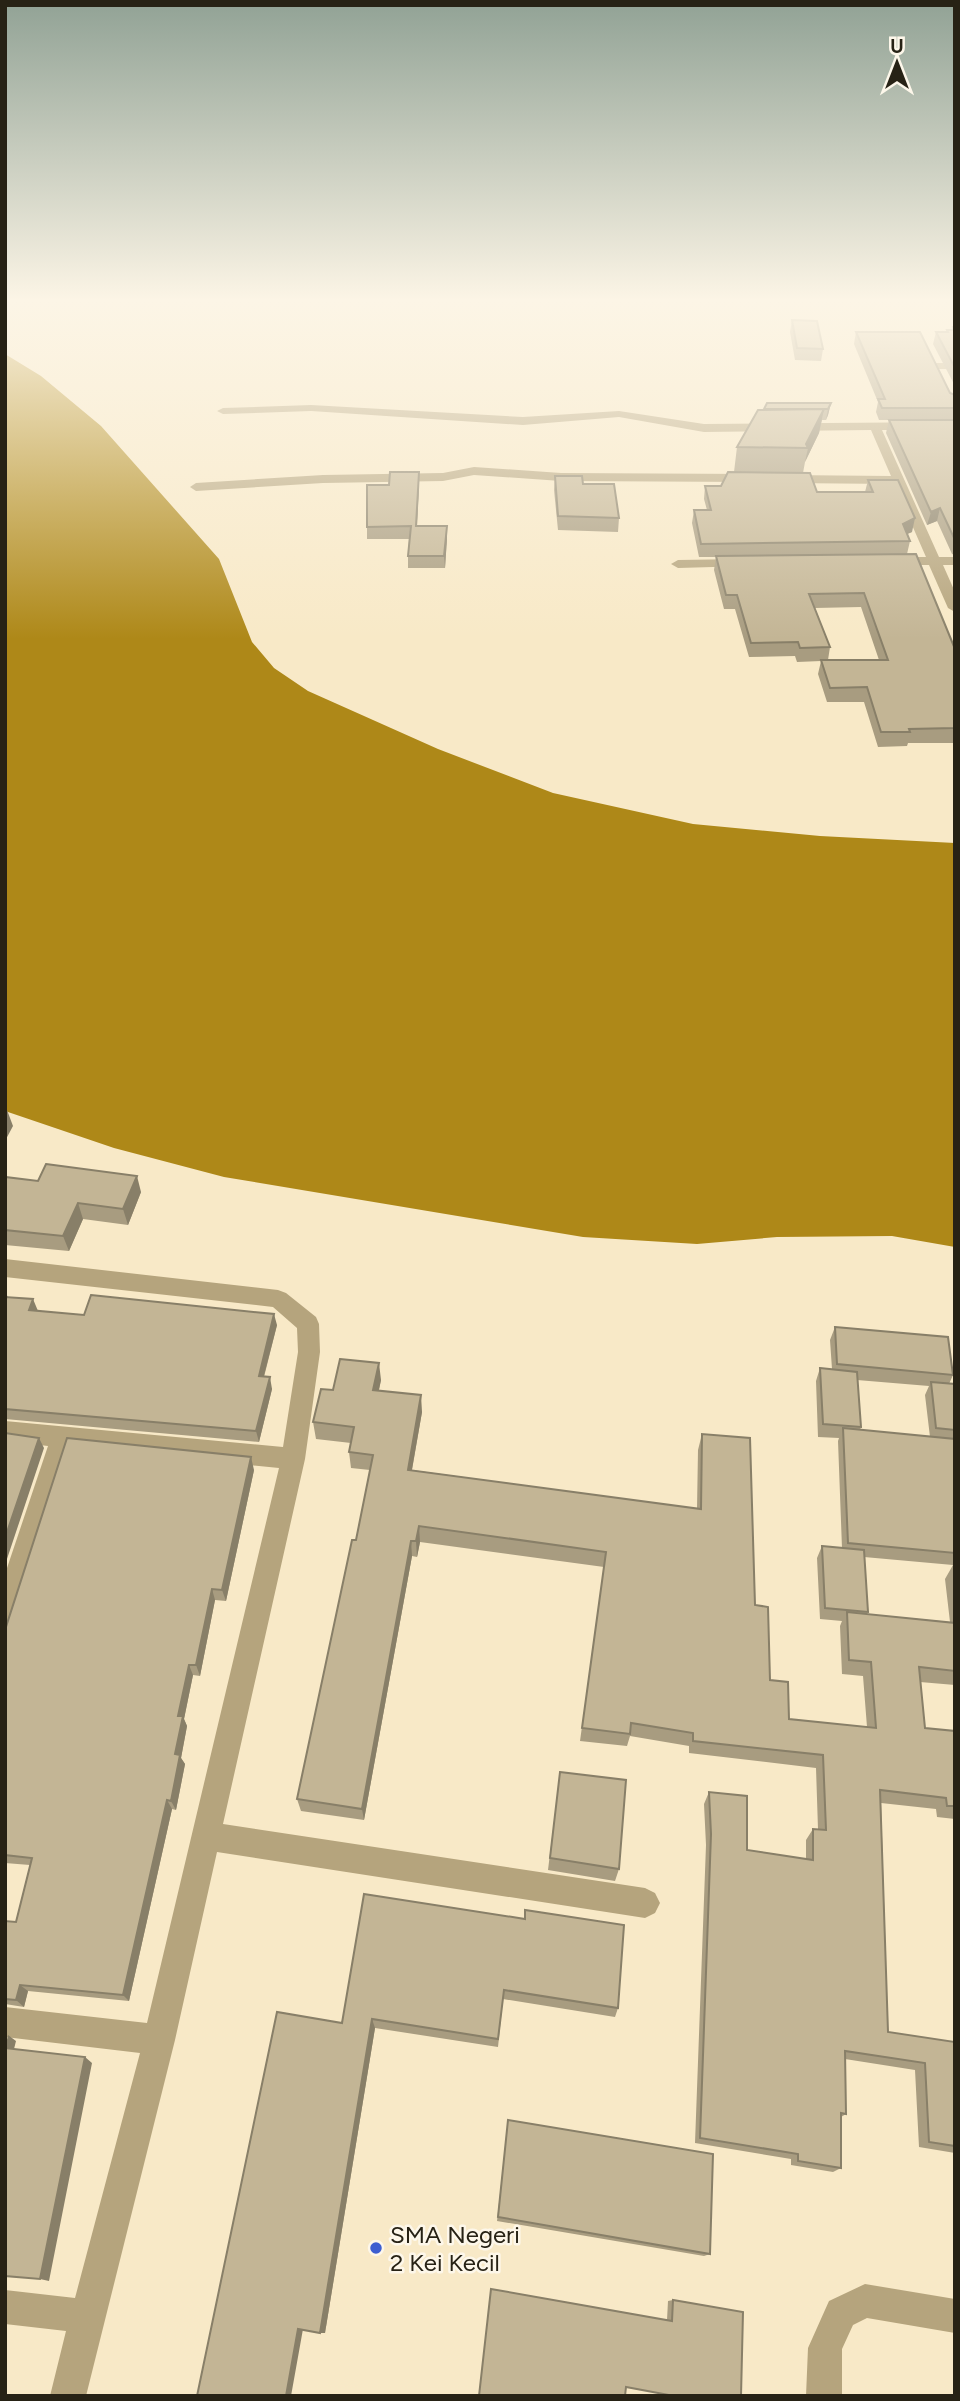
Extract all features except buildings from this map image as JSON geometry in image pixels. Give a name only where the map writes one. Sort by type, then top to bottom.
[{"type":"street","points":[[425,415],[523,421],[605,415]]},
{"type":"street","points":[[625,415],[704,428],[955,426]]},
{"type":"street","points":[[875,427],[955,608]]},
{"type":"street","points":[[196,487],[312,480],[443,477],[474,471],[561,477],[899,480]]},
{"type":"street","points":[[881,562],[955,561]]},
{"type":"street","points":[[678,564],[759,563]]},
{"type":"street","points":[[5,1268],[278,1299],[308,1324],[309,1352],[293,1459],[159,2040],[68,2396]]},
{"type":"street","points":[[5,1432],[293,1459]]},
{"type":"street","points":[[5,1614],[11,1572],[62,1438]]},
{"type":"street","points":[[206,1836],[645,1903]]},
{"type":"street","points":[[5,2022],[159,2040]]},
{"type":"street","points":[[824,2396],[825,2348],[841,2314],[865,2301],[955,2316]]},
{"type":"street","points":[[5,2306],[87,2316]]},
{"type":"shaded area","points":[[5,415],[88,415],[101,426],[219,559],[252,642],[274,668],[308,691],[438,749],[553,793],[693,824],[820,836],[955,843],[955,1247],[892,1236],[777,1237],[697,1244],[583,1237],[224,1177],[114,1148],[5,1111]]},
{"type":"place","name":"SMA Negeri 2 Kei Kecil","points":[[376,2248]]}]
